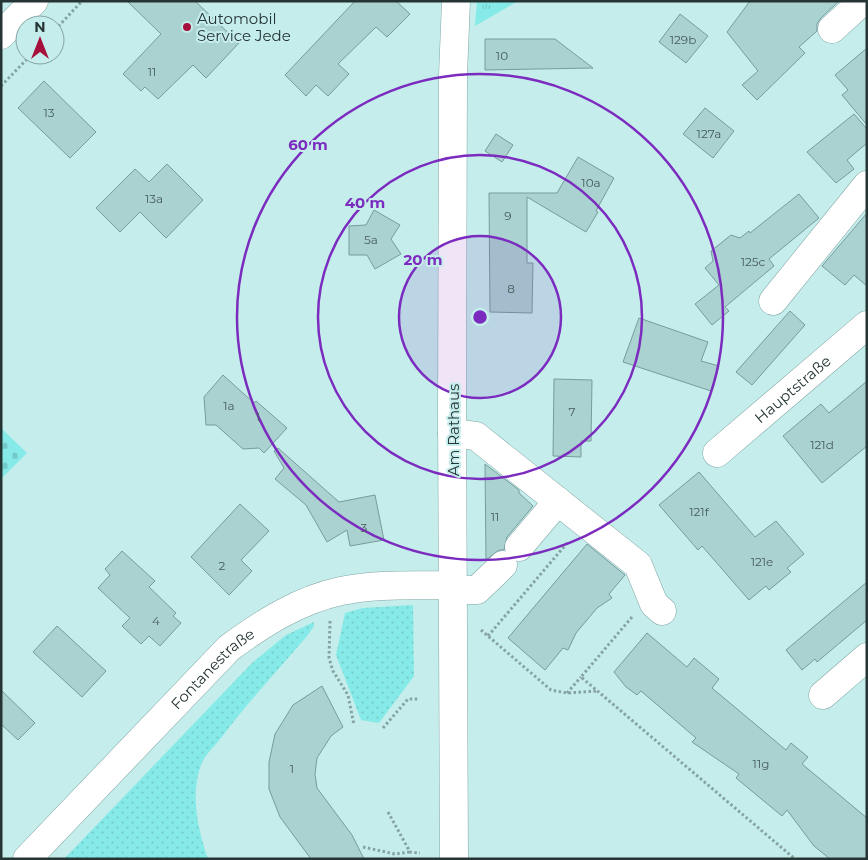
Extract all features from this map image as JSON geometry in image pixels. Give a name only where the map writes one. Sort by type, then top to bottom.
[{"type":"street","points":[[1,35],[34,1]]},
{"type":"street","name":"Am Rathaus","points":[[454,859],[452,433],[453,75],[456,1]]},
{"type":"street","points":[[832,29],[863,1]]},
{"type":"street","points":[[773,301],[867,186]]},
{"type":"street","name":"Hauptstraße","points":[[717,453],[867,324]]},
{"type":"street","points":[[452,433],[476,436],[638,565],[656,604]]},
{"type":"street","name":"Fontanestraße","points":[[27,859],[229,648],[255,629],[285,611],[341,591],[379,586],[477,590],[511,556],[558,501]]},
{"type":"street","points":[[823,696],[867,657]]},
{"type":"path","points":[[65,19],[82,1]]},
{"type":"path","points":[[1,86],[21,65]]},
{"type":"path","points":[[488,636],[585,523]]},
{"type":"path","points":[[567,693],[581,676],[656,604]]},
{"type":"path","points":[[330,618],[329,658],[333,671],[348,695],[354,725]]},
{"type":"path","points":[[478,627],[551,690],[567,693],[598,690]]},
{"type":"path","points":[[581,676],[795,859]]},
{"type":"path","points":[[383,728],[408,699],[418,699]]},
{"type":"path","points":[[388,812],[410,852]]},
{"type":"path","points":[[363,847],[395,854],[420,853]]},
{"type":"green space","points":[[477,1],[518,1],[475,26]]},
{"type":"green space","points":[[1,428],[27,453],[1,479]]},
{"type":"green space","points":[[413,605],[414,676],[379,723],[361,720],[336,655],[345,613],[363,608]]},
{"type":"green space","points":[[314,622],[314,626],[308,635],[202,762],[196,788],[196,800],[198,824],[208,859],[64,859],[252,663],[286,635]]},
{"type":"building","name":"Automobil Service Jede","points":[[127,1],[195,1],[239,43],[206,78],[193,65],[158,99],[145,87],[141,91],[123,74],[161,34]]},
{"type":"building","points":[[355,1],[396,1],[410,14],[387,37],[376,27],[338,64],[349,74],[328,96],[316,85],[306,96],[285,75]]},
{"type":"building","points":[[750,1],[839,1],[821,18],[817,24],[817,31],[799,47],[805,53],[757,100],[742,85],[758,71],[727,32]]},
{"type":"building","points":[[680,14],[708,36],[686,63],[659,42]]},
{"type":"building","points":[[485,39],[555,39],[593,68],[485,70]]},
{"type":"building","points":[[867,48],[867,125],[842,95],[848,90],[835,75]]},
{"type":"building","points":[[44,81],[96,132],[70,158],[18,108]]},
{"type":"building","points":[[705,108],[734,131],[713,158],[683,134]]},
{"type":"building","points":[[854,114],[867,129],[867,143],[847,160],[854,169],[836,183],[807,152]]},
{"type":"building","points":[[496,134],[513,145],[502,162],[485,151]]},
{"type":"building","points":[[578,157],[614,178],[596,211],[598,212],[586,232],[527,197],[527,263],[533,263],[532,313],[490,312],[489,193],[557,193]]},
{"type":"building","points":[[167,164],[203,200],[166,238],[140,212],[120,232],[96,208],[135,169],[149,182]]},
{"type":"building","points":[[799,194],[819,218],[769,259],[774,266],[725,307],[729,311],[712,325],[695,304],[719,285],[705,268],[713,261],[711,251],[731,235],[740,238],[749,231],[750,233]]},
{"type":"building","points":[[374,210],[400,225],[391,239],[401,254],[375,269],[367,255],[349,255],[349,226],[366,225]]},
{"type":"building","points":[[867,213],[867,286],[854,275],[845,285],[822,266]]},
{"type":"building","points":[[790,311],[805,325],[752,385],[736,372]]},
{"type":"building","points":[[639,318],[708,342],[701,361],[719,366],[711,391],[623,362]]},
{"type":"building","points":[[223,375],[254,403],[256,401],[287,428],[264,453],[259,448],[243,449],[216,425],[206,425],[204,397]]},
{"type":"building","points":[[554,379],[592,380],[591,441],[581,441],[581,457],[553,456]]},
{"type":"building","points":[[867,381],[867,446],[822,483],[783,436],[821,404],[829,413]]},
{"type":"building","points":[[278,448],[339,502],[375,495],[384,540],[350,546],[347,530],[327,542],[306,505],[275,479],[284,468],[274,451]]},
{"type":"building","points":[[485,464],[519,490],[519,493],[533,506],[507,537],[504,550],[499,550],[486,560]]},
{"type":"building","points":[[699,472],[755,537],[776,521],[804,554],[787,568],[791,572],[769,590],[766,586],[749,600],[702,546],[698,550],[659,505]]},
{"type":"building","points":[[240,504],[269,531],[241,560],[252,571],[229,595],[191,557]]},
{"type":"building","points":[[587,544],[625,575],[609,594],[612,598],[597,608],[576,633],[568,650],[563,648],[545,670],[508,638]]},
{"type":"building","points":[[122,551],[155,581],[149,587],[176,613],[173,616],[181,623],[160,646],[149,636],[141,644],[122,626],[130,618],[98,588],[110,575],[105,569]]},
{"type":"building","points":[[867,582],[867,620],[817,662],[815,659],[802,670],[786,650]]},
{"type":"building","points":[[57,626],[106,671],[82,697],[33,652]]},
{"type":"building","points":[[647,633],[687,667],[694,658],[719,679],[712,688],[786,750],[791,743],[808,757],[802,764],[867,818],[867,859],[830,859],[814,846],[787,810],[782,816],[736,778],[739,774],[692,742],[696,738],[641,691],[637,695],[626,687],[614,672]]},
{"type":"building","points":[[322,686],[343,727],[331,736],[317,758],[315,774],[317,788],[352,835],[364,859],[311,859],[280,817],[269,789],[269,762],[275,734],[293,705]]},
{"type":"building","points":[[1,690],[35,723],[18,740],[1,724]]},
{"type":"place","name":"Automobil Service Jede","points":[[187,27]]}]
